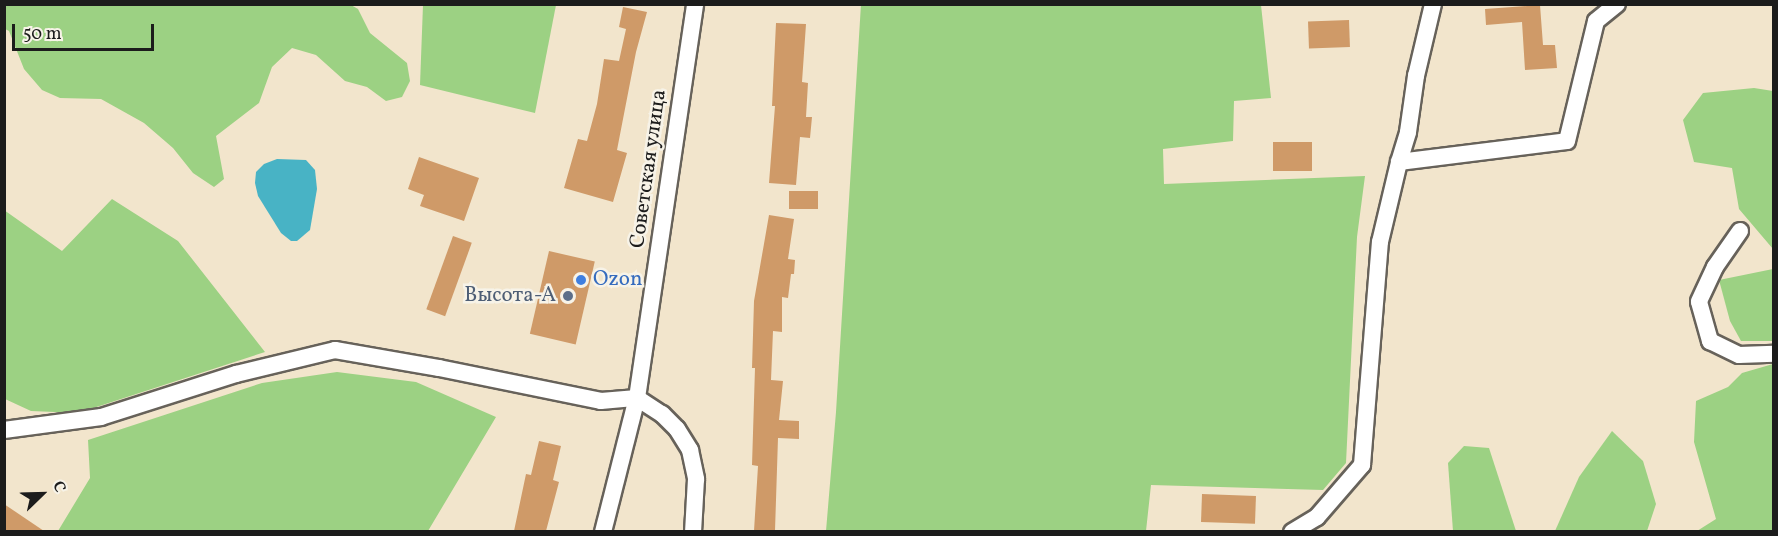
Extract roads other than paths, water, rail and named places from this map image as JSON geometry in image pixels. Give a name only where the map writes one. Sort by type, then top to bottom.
[{"type":"street","name":"Советская улица","points":[[603,531],[637,398],[695,4]]},
{"type":"street","points":[[1292,531],[1317,517],[1362,465],[1380,242],[1408,132],[1416,76],[1433,4]]},
{"type":"street","points":[[1399,162],[1567,141],[1596,21],[1617,4]]},
{"type":"street","points":[[1740,231],[1715,267],[1699,302],[1710,341],[1738,355],[1773,354]]},
{"type":"street","points":[[4,430],[101,417],[236,374],[335,350],[440,368],[601,401],[637,398],[662,414],[677,429],[690,450],[696,479],[693,531]]},
{"type":"water","points":[[277,159],[306,160],[315,170],[317,189],[310,230],[297,241],[291,241],[281,233],[258,196],[255,183],[256,172],[264,164]]},
{"type":"place","name":"Ozon","points":[[581,280]]},
{"type":"place","name":"Высота-А","points":[[568,296]]}]
